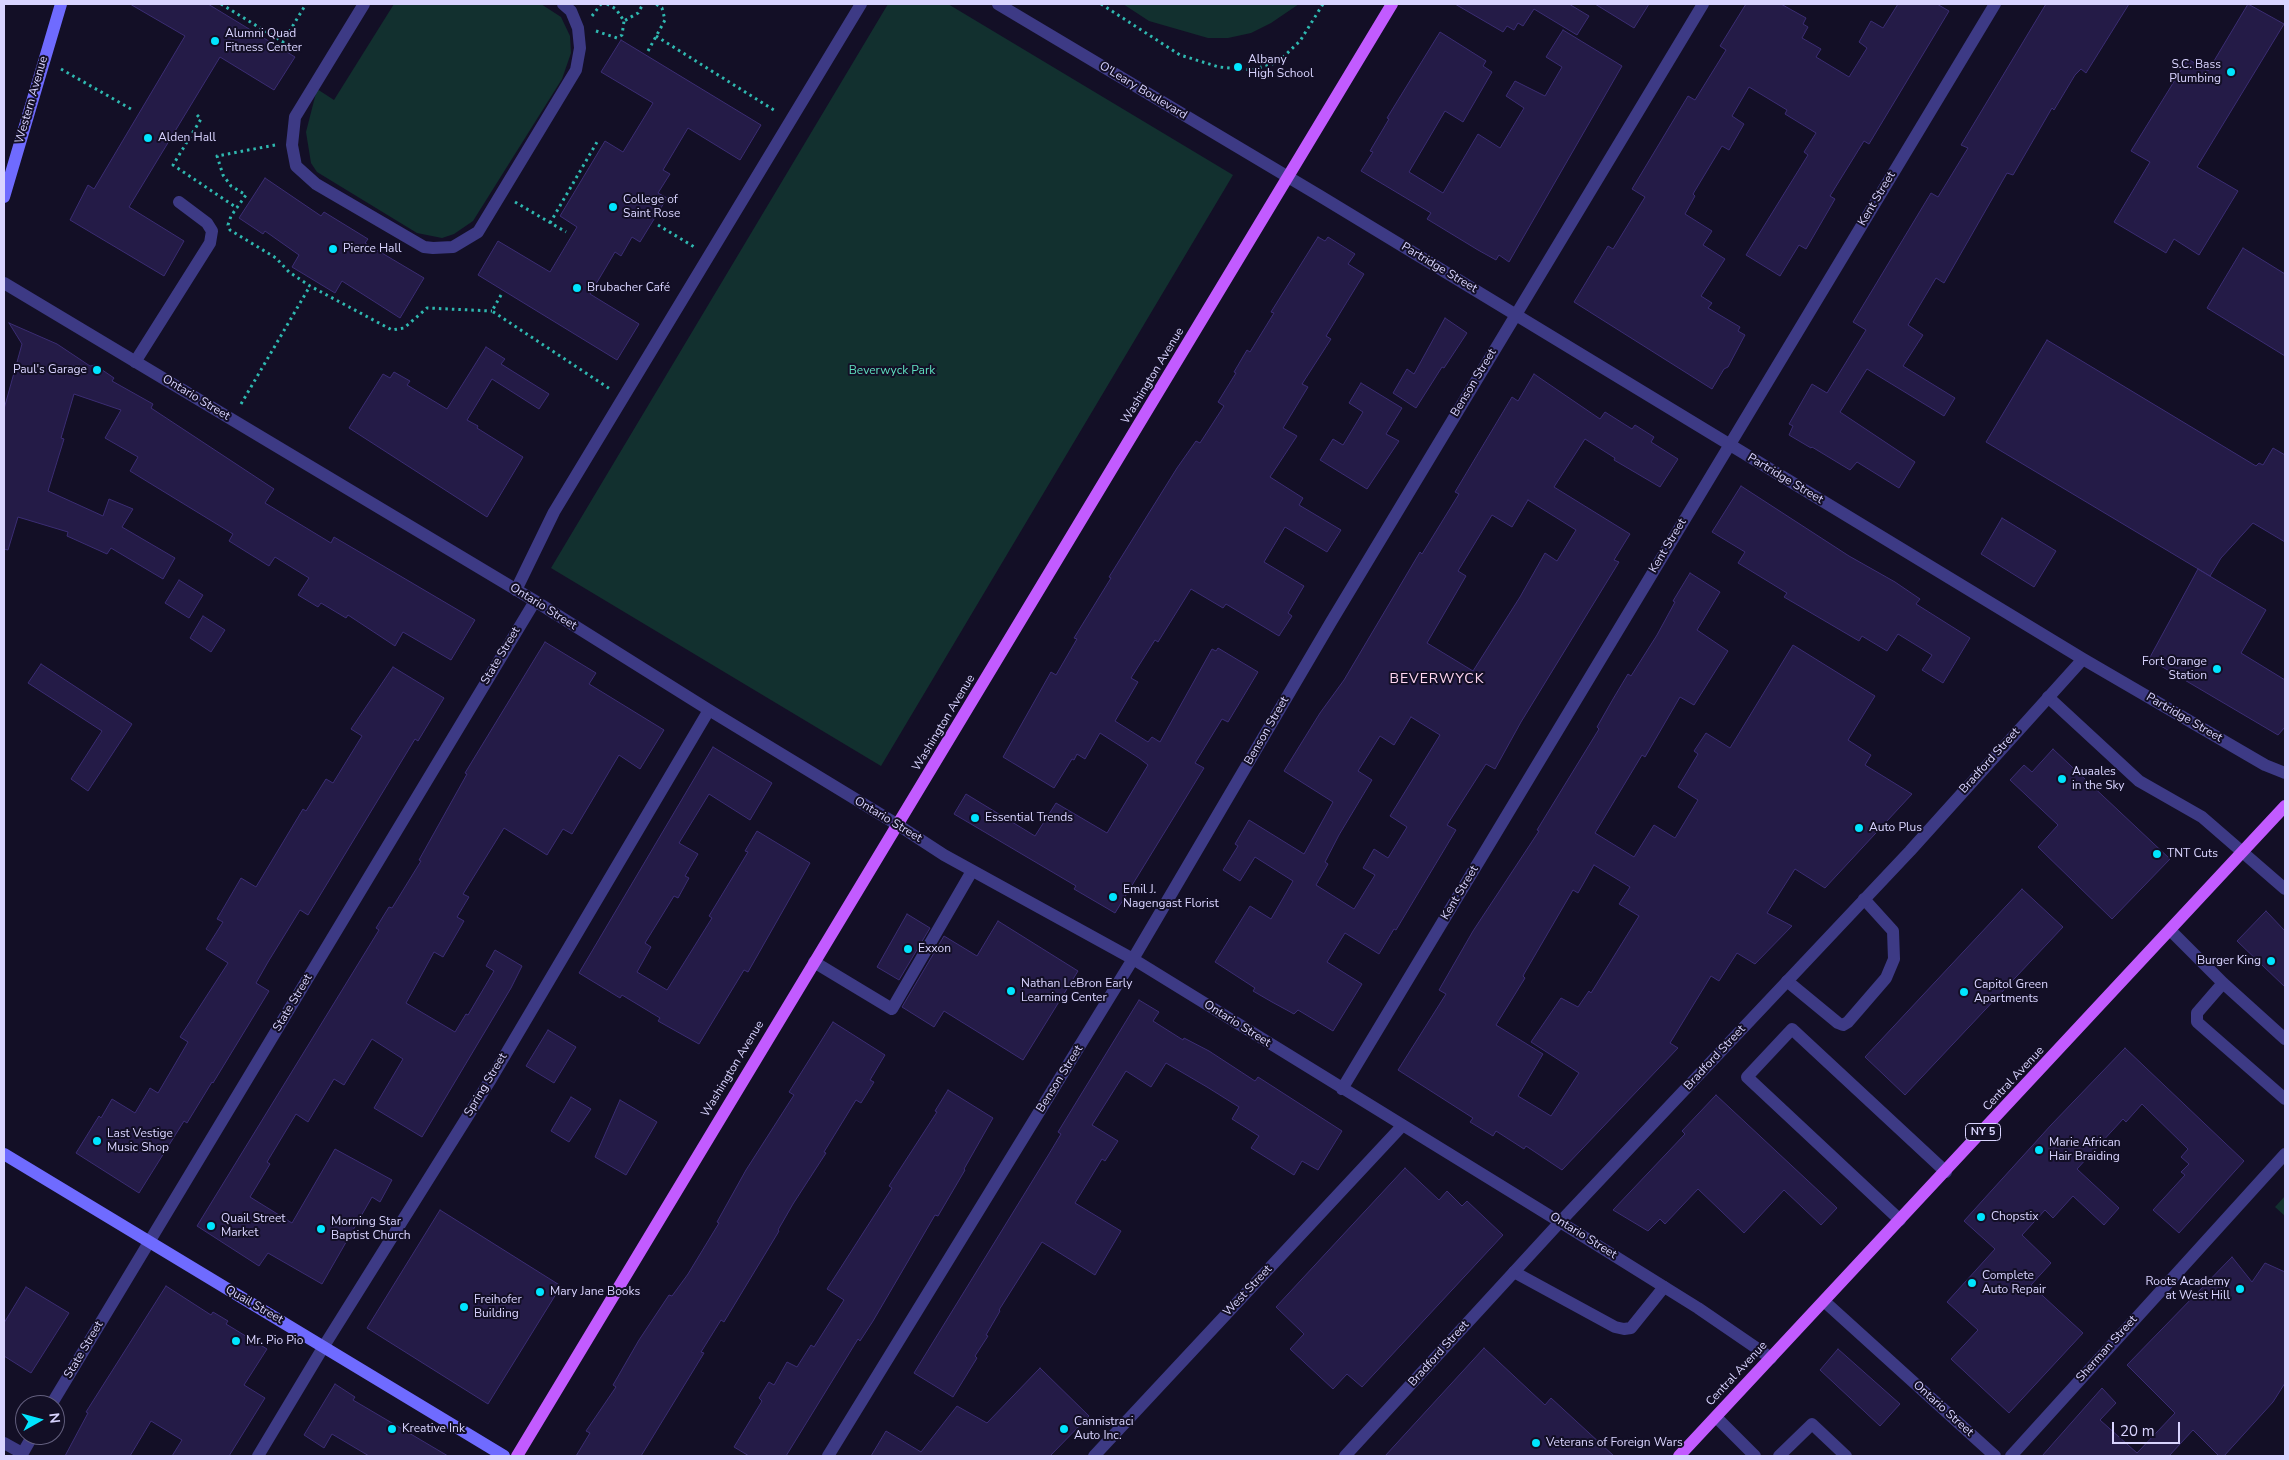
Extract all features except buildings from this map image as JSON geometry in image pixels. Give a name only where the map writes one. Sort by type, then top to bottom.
[{"type":"main road","name":"Washington Avenue","points":[[517,1456],[1392,4]]},
{"type":"main road","name":"Central Avenue","points":[[1680,1456],[2285,806]]},
{"type":"street","name":"Western Avenue","points":[[4,197],[60,4]]},
{"type":"street","points":[[364,4],[298,110],[292,131],[296,166],[309,178],[424,247],[453,247],[470,238],[482,227],[576,70],[580,48],[579,35],[571,11],[563,4]]},
{"type":"street","points":[[516,590],[554,512],[861,4]]},
{"type":"street","name":"O'Leary Boulevard","points":[[998,4],[1289,177]]},
{"type":"street","name":"Benson Street","points":[[828,1456],[1133,959],[1515,314],[1702,4]]},
{"type":"street","name":"Kent Street","points":[[1342,1089],[1995,4]]},
{"type":"street","name":"Partridge Street","points":[[1289,177],[2082,659],[2265,766],[2285,773]]},
{"type":"street","points":[[136,362],[210,243],[212,231],[208,223],[179,202]]},
{"type":"street","name":"Ontario Street","points":[[4,283],[535,601],[708,710],[972,871],[1133,959],[1664,1287],[1771,1358]]},
{"type":"street","name":"State Street","points":[[57,1395],[535,601]]},
{"type":"street","name":"Bradford Street","points":[[1345,1456],[1560,1222],[1864,899],[2082,659]]},
{"type":"street","points":[[2048,697],[2139,781],[2202,817],[2285,889]]},
{"type":"street","name":"Spring Street","points":[[258,1456],[324,1346],[491,1079],[708,710]]},
{"type":"street","points":[[814,962],[892,1009],[972,871]]},
{"type":"street","points":[[1787,981],[1838,1024],[1843,1025],[1848,1022],[1886,978],[1894,959],[1893,931],[1864,899]]},
{"type":"street","points":[[2170,930],[2223,983],[2285,1039]]},
{"type":"street","points":[[2223,983],[2199,1010],[2196,1018],[2197,1022],[2284,1096]]},
{"type":"street","points":[[1900,1220],[1747,1077],[1792,1029],[1946,1172]]},
{"type":"street","name":"West Street","points":[[1094,1456],[1402,1126]]},
{"type":"street","name":"Quail Street","points":[[4,1154],[148,1243],[324,1346],[504,1456]]},
{"type":"street","name":"Sherman Street","points":[[2011,1456],[2285,1154]]},
{"type":"street","points":[[1514,1272],[1615,1327],[1624,1329],[1631,1328],[1664,1287]]},
{"type":"street","name":"Ontario Street","points":[[1825,1302],[1995,1456]]},
{"type":"street","points":[[1716,1417],[1755,1456]]},
{"type":"street","points":[[1779,1456],[1812,1424],[1846,1456]]},
{"type":"street","points":[[4,1443],[21,1455]]},
{"type":"path","points":[[221,4],[283,42],[306,4]]},
{"type":"path","points":[[228,8],[231,4]]},
{"type":"path","points":[[579,35],[595,31],[616,38],[622,36],[624,21],[616,9],[607,4]]},
{"type":"path","points":[[624,21],[638,13],[643,4]]},
{"type":"path","points":[[648,51],[665,20],[662,8],[656,4]]},
{"type":"path","points":[[1101,4],[1180,55],[1219,67],[1252,70],[1278,62],[1300,41],[1323,4]]},
{"type":"path","points":[[656,36],[790,121]]},
{"type":"path","points":[[61,69],[131,109]]},
{"type":"path","points":[[197,115],[202,119],[173,165],[237,208]]},
{"type":"path","points":[[292,142],[217,156],[223,175],[231,186],[246,195],[228,225],[230,230],[276,258],[289,272],[310,286],[392,330],[404,328],[427,308],[492,311],[623,398]]},
{"type":"path","points":[[550,223],[597,142]]},
{"type":"path","points":[[502,194],[566,232]]},
{"type":"path","points":[[658,225],[709,256]]},
{"type":"path","points":[[232,420],[310,286]]},
{"type":"path","points":[[492,311],[501,295]]},
{"type":"green space","points":[[394,4],[541,4],[561,17],[570,36],[571,53],[562,79],[473,221],[454,234],[442,238],[417,233],[317,172],[311,163],[306,132],[317,89],[334,100]]},
{"type":"green space","name":"Beverwyck Park","points":[[888,4],[948,4],[1233,175],[881,766],[551,568]]},
{"type":"green space","points":[[1123,4],[1299,4],[1271,23],[1251,33],[1228,38],[1208,38],[1149,21]]},
{"type":"green space","points":[[2285,1196],[2285,1216],[2275,1207]]},
{"type":"place","name":"Alumni Quad Fitness Center","points":[[215,41]]},
{"type":"place","name":"Albany High School","points":[[1238,67]]},
{"type":"place","name":"S.C. Bass Plumbing","points":[[2231,72]]},
{"type":"place","name":"Alden Hall","points":[[148,138]]},
{"type":"place","name":"College of Saint Rose","points":[[613,207]]},
{"type":"place","name":"Pierce Hall","points":[[333,249]]},
{"type":"place","name":"Brubacher Café","points":[[577,288]]},
{"type":"place","name":"Paul's Garage","points":[[97,370]]},
{"type":"place","name":"Fort Orange Station","points":[[2217,669]]},
{"type":"place","name":"Auaales in the Sky","points":[[2062,779]]},
{"type":"place","name":"Essential Trends","points":[[975,818]]},
{"type":"place","name":"Auto Plus","points":[[1859,828]]},
{"type":"place","name":"TNT Cuts","points":[[2157,854]]},
{"type":"place","name":"Emil J. Nagengast Florist","points":[[1113,897]]},
{"type":"place","name":"Exxon","points":[[908,949]]},
{"type":"place","name":"Burger King","points":[[2271,961]]},
{"type":"place","name":"Nathan LeBron Early Learning Center","points":[[1011,991]]},
{"type":"place","name":"Capitol Green Apartments","points":[[1964,992]]},
{"type":"place","name":"Last Vestige Music Shop","points":[[97,1141]]},
{"type":"place","name":"Marie African Hair Braiding","points":[[2039,1150]]},
{"type":"place","name":"Chopstix","points":[[1981,1217]]},
{"type":"place","name":"Quail Street Market","points":[[211,1226]]},
{"type":"place","name":"Morning Star Baptist Church","points":[[321,1229]]},
{"type":"place","name":"Complete Auto Repair","points":[[1972,1283]]},
{"type":"place","name":"Roots Academy at West Hill","points":[[2240,1289]]},
{"type":"place","name":"Mary Jane Books","points":[[540,1292]]},
{"type":"place","name":"Freihofer Building","points":[[464,1307]]},
{"type":"place","name":"Mr. Pio Pio","points":[[236,1341]]},
{"type":"place","name":"Kreative Ink","points":[[392,1429]]},
{"type":"place","name":"Cannistraci Auto Inc.","points":[[1064,1429]]},
{"type":"place","name":"Veterans of Foreign Wars","points":[[1536,1443]]},
{"type":"district","name":"BEVERWYCK","points":[[1437,680]]}]
